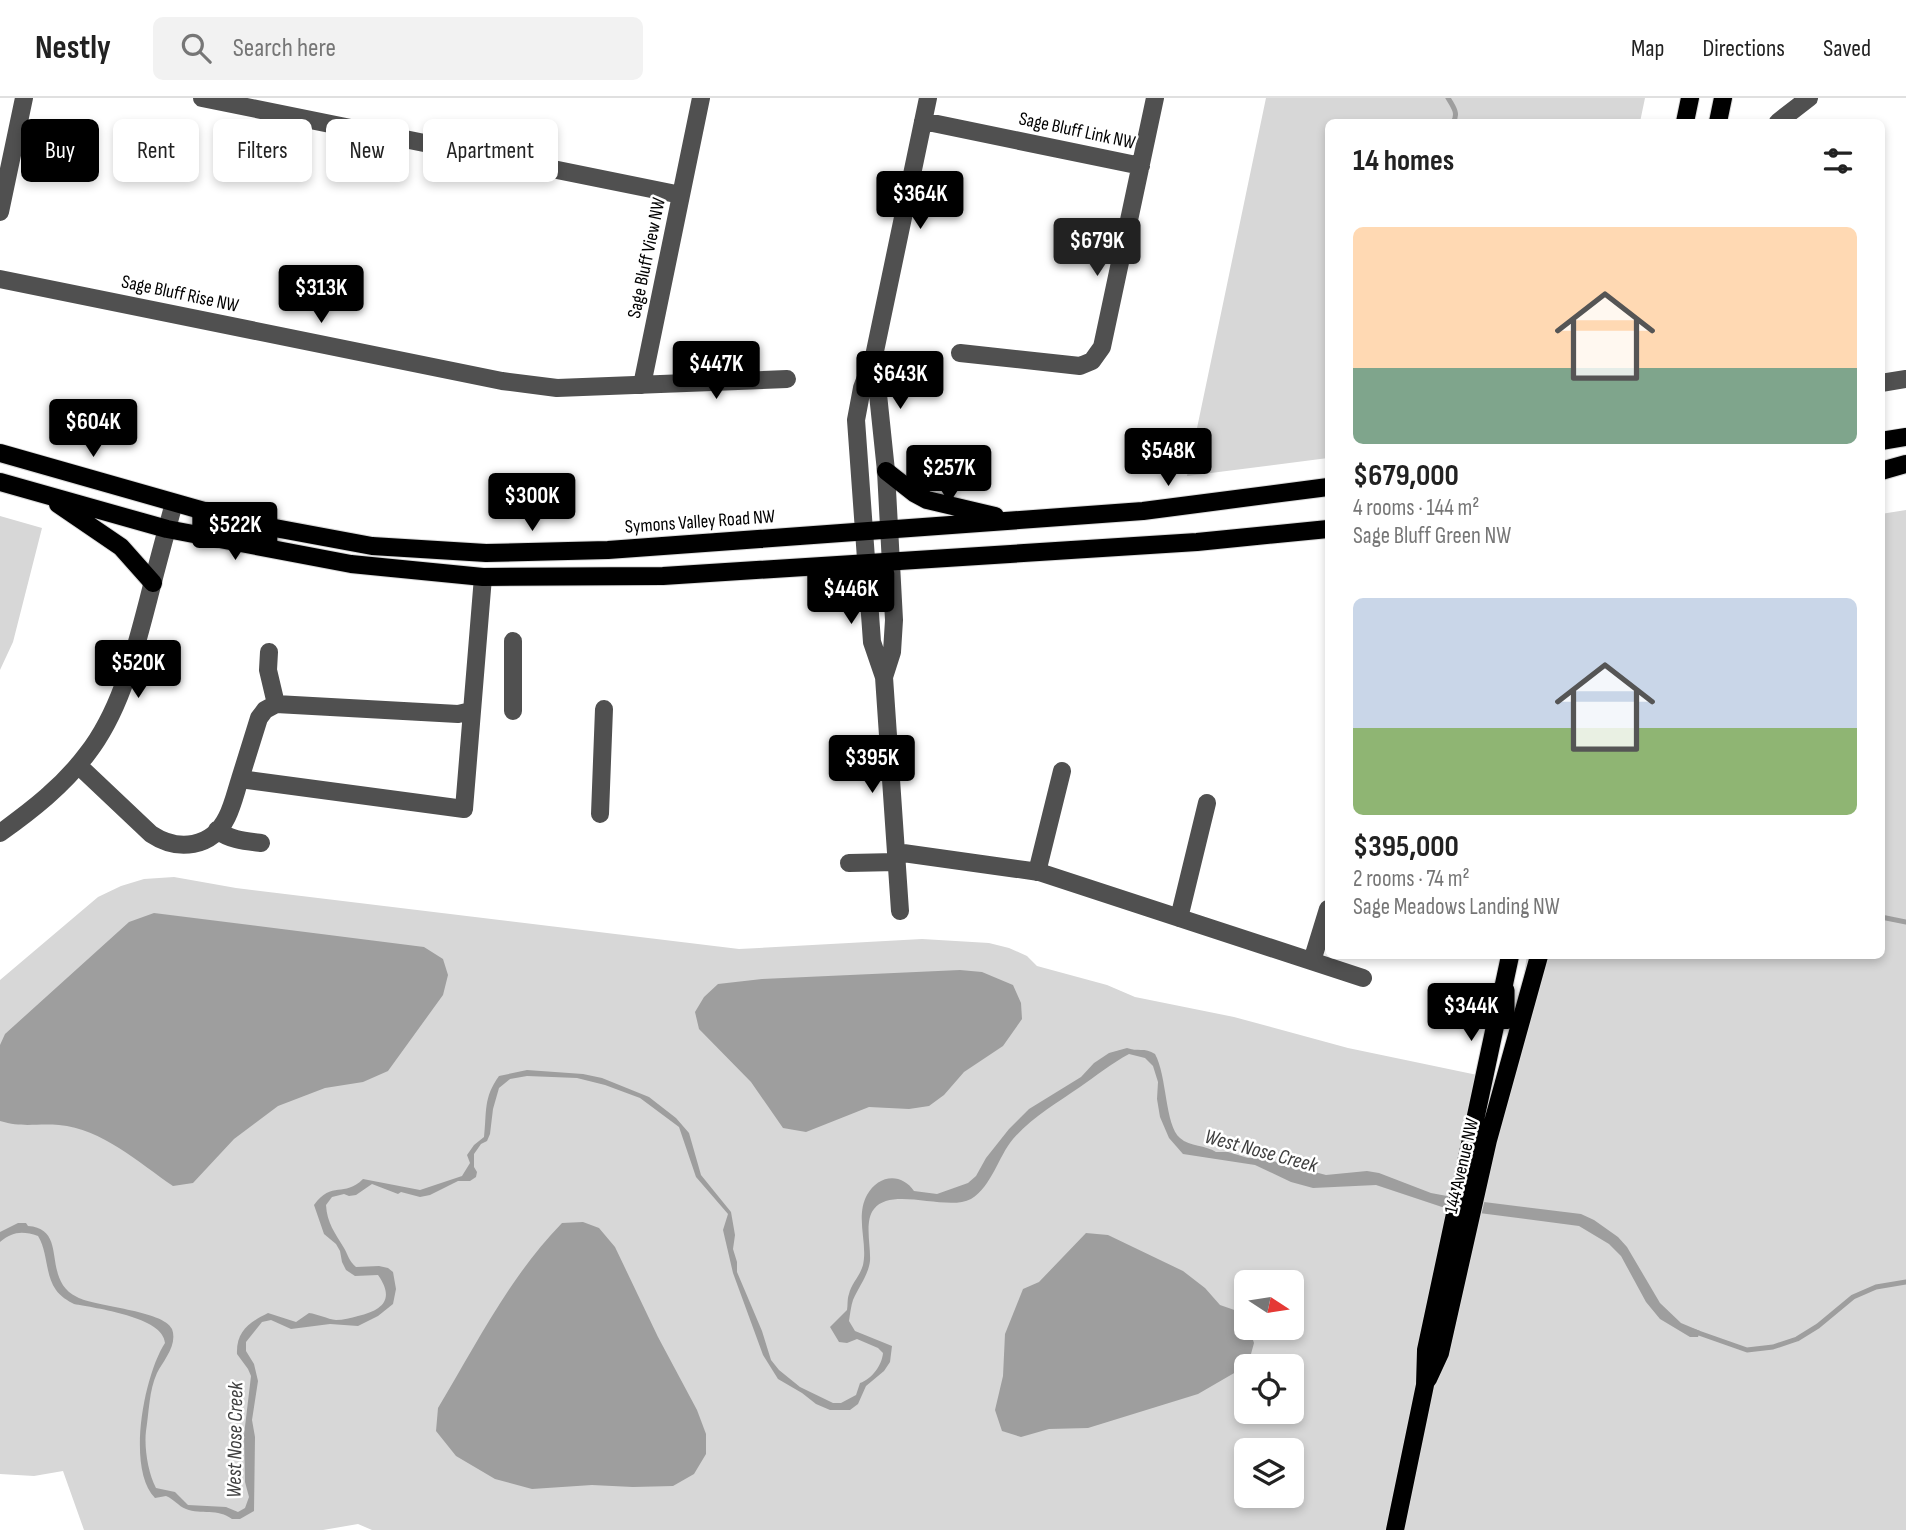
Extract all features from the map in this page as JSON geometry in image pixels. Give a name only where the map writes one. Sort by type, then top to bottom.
[{"type":"main road","points":[[1686,119],[1690,98]]},
{"type":"main road","points":[[1719,119],[1723,98]]},
{"type":"main road","points":[[1885,440],[1906,436]]},
{"type":"main road","name":"Symons Valley Road NW","points":[[0,453],[243,522],[372,546],[485,553],[608,550],[1143,511],[1325,487]]},
{"type":"main road","points":[[1885,470],[1906,464]]},
{"type":"main road","points":[[886,471],[927,500],[1012,520]]},
{"type":"main road","points":[[0,482],[167,529],[351,564],[483,578],[663,576],[1197,542],[1325,529]]},
{"type":"main road","points":[[40,493],[121,547],[153,583]]},
{"type":"main road","name":"144 Avenue NW","points":[[1425,1385],[1440,1353],[1461,1268],[1479,1139],[1509,959]]},
{"type":"main road","name":"144 Avenue NW","points":[[1395,1530],[1425,1385],[1426,1350],[1442,1269],[1479,1139],[1538,959]]},
{"type":"street","points":[[0,212],[24,98]]},
{"type":"street","points":[[202,98],[681,195]]},
{"type":"street","name":"Sage Bluff View NW","points":[[642,385],[701,98]]},
{"type":"street","points":[[900,911],[884,677],[872,642],[856,420],[860,396],[874,356],[928,98]]},
{"type":"street","points":[[960,353],[1080,366],[1093,360],[1102,347],[1155,98]]},
{"type":"street","points":[[1782,119],[1809,98]]},
{"type":"street","name":"Sage Bluff Link NW","points":[[923,121],[1141,166]]},
{"type":"street","name":"Sage Bluff Rise NW","points":[[0,279],[502,381],[557,388],[788,379]]},
{"type":"street","points":[[874,356],[880,391],[886,471],[894,636],[884,677]]},
{"type":"street","points":[[1885,382],[1906,379]]},
{"type":"street","points":[[0,833],[48,797],[78,765],[101,733],[120,693],[174,503]]},
{"type":"street","points":[[240,779],[464,809],[483,578]]},
{"type":"street","points":[[513,641],[513,711]]},
{"type":"street","points":[[270,652],[268,670],[276,704]]},
{"type":"street","points":[[78,765],[141,826],[162,841],[177,846],[190,846],[204,841],[226,818],[259,718],[265,710],[276,704],[458,714],[471,711]]},
{"type":"street","points":[[600,814],[604,709]]},
{"type":"street","points":[[1037,872],[1062,771]]},
{"type":"street","points":[[1179,918],[1207,803]]},
{"type":"street","points":[[217,830],[225,836],[261,844]]},
{"type":"street","points":[[849,863],[896,857],[1037,872],[1363,978]]},
{"type":"street","points":[[1312,961],[1325,919]]},
{"type":"shaded area","points":[[1266,98],[1645,98],[1641,119],[1325,119],[1325,458],[1187,476]]},
{"type":"shaded area","points":[[1906,510],[1906,1530],[372,1530],[358,1524],[323,1530],[84,1530],[63,1471],[34,1476],[0,1474],[0,980],[98,897],[121,886],[144,879],[174,877],[236,888],[739,949],[922,939],[989,943],[1027,956],[1037,966],[1107,985],[1135,997],[1234,1017],[1348,1048],[1506,1081],[1526,959],[1885,959],[1885,513]]},
{"type":"shaded area","points":[[0,516],[42,528],[13,642],[0,670]]},
{"type":"shaded area","points":[[154,913],[424,947],[443,959],[448,975],[443,995],[388,1071],[363,1082],[325,1088],[278,1106],[234,1139],[193,1183],[173,1186],[119,1148],[90,1133],[59,1125],[23,1125],[0,1121],[0,1045],[5,1034],[129,922]]},
{"type":"shaded area","points":[[960,970],[982,972],[1013,985],[1021,1003],[1022,1019],[1003,1046],[964,1072],[944,1095],[929,1106],[909,1109],[869,1107],[806,1132],[783,1128],[751,1082],[699,1029],[695,1012],[704,997],[718,984],[762,979]]},
{"type":"shaded area","points":[[1127,1048],[1155,1054],[1162,1074],[1171,1123],[1180,1138],[1188,1143],[1216,1152],[1261,1158],[1326,1175],[1367,1171],[1379,1173],[1431,1193],[1581,1214],[1594,1220],[1627,1247],[1660,1303],[1681,1323],[1700,1331],[1698,1337],[1690,1337],[1660,1319],[1646,1302],[1621,1256],[1609,1244],[1579,1226],[1448,1209],[1376,1185],[1313,1188],[1291,1182],[1255,1165],[1183,1154],[1169,1138],[1160,1117],[1158,1082],[1153,1066],[1145,1058],[1129,1054],[1028,1124],[1008,1146],[984,1187],[971,1199],[948,1203],[893,1200],[882,1202],[874,1209],[869,1220],[869,1266],[853,1300],[849,1321],[855,1331],[892,1346],[890,1362],[884,1371],[866,1386],[858,1404],[850,1410],[830,1410],[778,1379],[763,1355],[733,1273],[723,1230],[728,1214],[696,1177],[679,1127],[640,1098],[605,1085],[577,1078],[527,1076],[510,1079],[499,1088],[490,1134],[474,1154],[474,1167],[477,1172],[476,1177],[470,1181],[458,1181],[420,1197],[401,1192],[398,1194],[372,1184],[356,1195],[332,1197],[326,1205],[332,1228],[356,1267],[379,1266],[393,1272],[396,1289],[393,1304],[378,1316],[358,1326],[330,1324],[291,1329],[271,1320],[262,1322],[246,1342],[246,1351],[254,1364],[258,1381],[252,1420],[255,1437],[254,1511],[240,1519],[232,1519],[221,1514],[186,1509],[166,1496],[155,1498],[146,1484],[141,1466],[141,1422],[150,1377],[165,1343],[162,1334],[141,1320],[74,1304],[62,1296],[52,1284],[38,1236],[18,1233],[0,1242],[0,1232],[18,1223],[41,1229],[52,1245],[56,1267],[66,1289],[86,1300],[156,1317],[172,1329],[171,1347],[152,1387],[146,1431],[147,1460],[153,1482],[156,1488],[175,1492],[188,1505],[226,1507],[238,1512],[245,1508],[249,1497],[245,1482],[244,1435],[251,1376],[237,1354],[239,1339],[245,1328],[268,1313],[296,1322],[309,1313],[341,1320],[380,1307],[386,1297],[378,1275],[355,1276],[346,1270],[336,1244],[324,1234],[314,1205],[327,1193],[350,1188],[363,1179],[420,1190],[462,1176],[470,1163],[467,1155],[484,1137],[488,1098],[499,1076],[527,1070],[602,1078],[649,1097],[676,1118],[689,1133],[701,1175],[731,1212],[737,1272],[771,1360],[800,1387],[833,1403],[841,1403],[856,1395],[860,1383],[869,1378],[878,1367],[883,1353],[857,1339],[847,1343],[839,1342],[830,1327],[847,1310],[850,1290],[863,1265],[862,1212],[872,1188],[890,1178],[903,1181],[914,1191],[937,1194],[968,1183],[976,1176],[986,1158],[1009,1129],[1029,1109],[1081,1077],[1094,1063],[1109,1053]]},
{"type":"shaded area","points":[[583,1222],[599,1228],[615,1247],[697,1410],[706,1434],[706,1454],[694,1474],[673,1486],[592,1485],[532,1489],[495,1479],[456,1456],[436,1431],[438,1408],[526,1265],[562,1223]]},
{"type":"shaded area","points":[[1086,1233],[1108,1235],[1183,1271],[1205,1288],[1220,1305],[1234,1310],[1234,1340],[1253,1340],[1251,1354],[1234,1354],[1234,1373],[1198,1394],[1088,1428],[1049,1429],[1021,1437],[1002,1431],[995,1410],[1003,1376],[1005,1334],[1023,1289],[1039,1282]]},
{"type":"waterway","points":[[1448,98],[1455,119]]},
{"type":"waterway","points":[[1885,918],[1906,922]]},
{"type":"waterway","name":"West Nose Creek","points":[[1693,1331],[1747,1350],[1773,1347],[1797,1339],[1818,1326],[1853,1297],[1876,1287],[1906,1282]]}]
